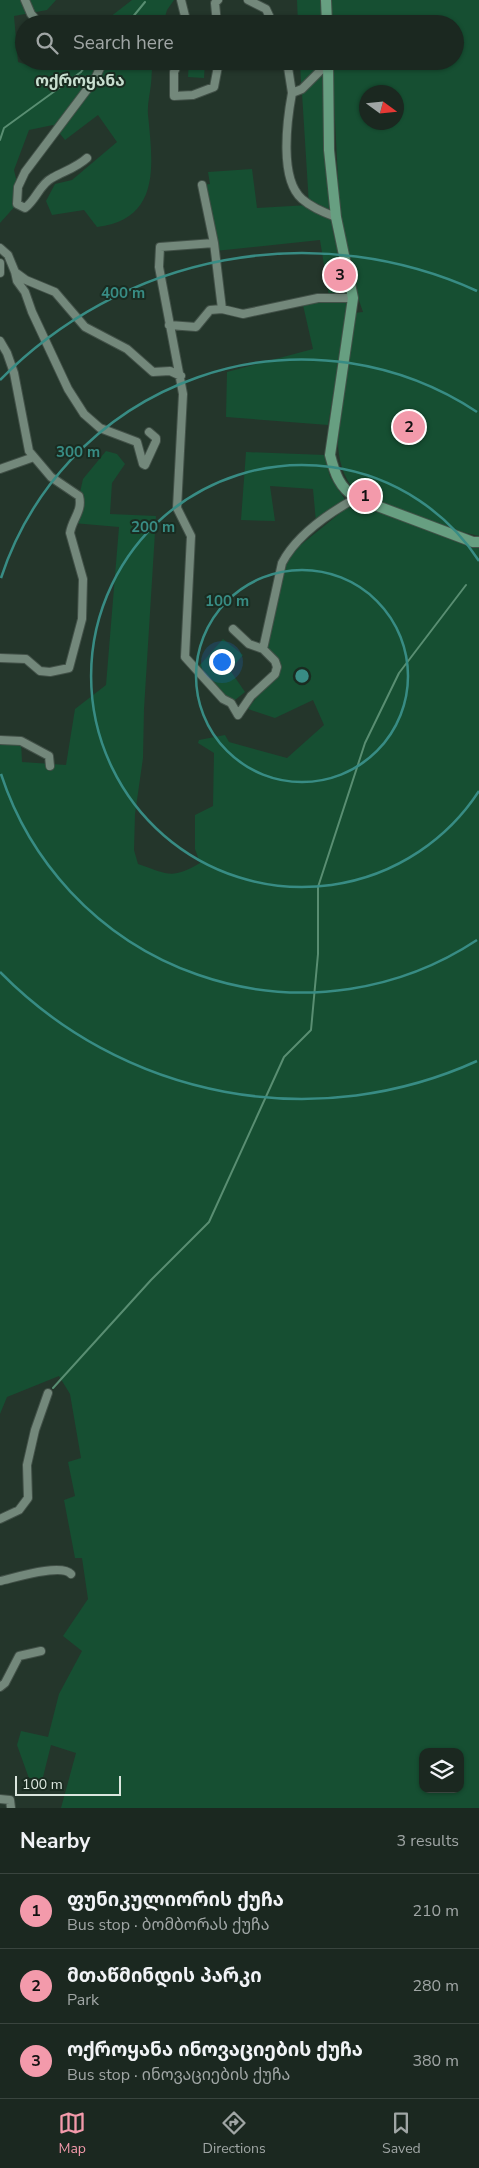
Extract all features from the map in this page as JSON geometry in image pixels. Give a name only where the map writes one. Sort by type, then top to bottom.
[{"type":"street","points":[[25,0],[32,15]]},
{"type":"street","points":[[181,0],[185,15]]},
{"type":"street","points":[[216,15],[215,3],[218,0]]},
{"type":"street","points":[[248,0],[266,9],[269,15]]},
{"type":"street","points":[[326,0],[327,15]]},
{"type":"street","points":[[87,158],[75,168],[50,178],[33,202],[24,208],[17,204],[18,187],[24,172],[95,79],[99,70]]},
{"type":"street","points":[[175,70],[174,96],[193,95],[214,87],[217,70]]},
{"type":"street","points":[[288,70],[292,93],[286,124],[285,149],[293,183],[301,198],[336,218]]},
{"type":"street","points":[[292,93],[302,89],[320,70]]},
{"type":"street","points":[[328,70],[329,150],[336,218],[353,298],[330,455],[335,476],[345,491],[356,498],[473,542],[479,542]]},
{"type":"street","points":[[202,185],[214,243],[222,309]]},
{"type":"street","points":[[214,243],[160,247],[158,267],[181,376],[183,394],[177,508],[190,536],[185,657],[223,699],[231,703],[237,715],[251,696],[277,671],[275,661],[263,650],[249,644],[233,629]]},
{"type":"street","points":[[0,248],[8,255],[68,389],[84,414],[100,428],[137,442],[143,464],[145,465],[156,441],[156,438],[149,432]]},
{"type":"street","points":[[0,263],[0,273]]},
{"type":"street","points":[[15,272],[26,280],[55,292],[85,327],[127,349],[146,368],[153,372],[176,372],[181,376]]},
{"type":"street","points":[[169,325],[196,327],[202,322],[208,311],[222,309],[243,314],[318,298],[353,298]]},
{"type":"street","points":[[0,341],[7,353],[14,373],[29,451],[51,477],[79,496],[79,512],[71,526],[70,533],[83,579],[82,619],[71,664],[65,670],[40,671],[26,659],[0,658]]},
{"type":"street","points":[[0,469],[34,457]]},
{"type":"street","points":[[263,650],[282,563],[288,552],[340,507],[356,498]]},
{"type":"street","points":[[0,740],[28,744],[49,756],[50,766]]},
{"type":"street","points":[[0,1519],[19,1510],[28,1498],[27,1465],[35,1430],[48,1393]]},
{"type":"street","points":[[0,1581],[46,1571],[67,1570],[71,1574]]},
{"type":"street","points":[[0,1687],[5,1684],[20,1656],[41,1651]]},
{"type":"street","points":[[0,1799],[10,1804]]},
{"type":"green space","points":[[0,0],[56,0],[47,10],[14,16],[15,70],[152,70],[148,107],[151,170],[148,187],[143,201],[133,213],[118,222],[97,227],[84,210],[52,215],[46,201],[55,184],[72,180],[117,142],[98,115],[65,140],[53,125],[29,130],[14,170],[18,187],[17,204],[0,223]]},
{"type":"green space","points":[[132,0],[174,0],[166,15],[113,15]]},
{"type":"green space","points":[[297,0],[323,0],[323,15],[298,15]]},
{"type":"green space","points":[[331,0],[479,0],[479,536],[376,504],[355,491],[347,480],[340,461],[338,441],[354,313],[363,312],[354,286],[340,218],[332,70],[464,70],[464,15],[331,15]]},
{"type":"green space","points":[[188,70],[204,70],[204,78],[188,77]]},
{"type":"green space","points":[[300,70],[318,70],[310,79],[301,84]]},
{"type":"green space","points":[[323,73],[326,170],[333,232],[349,294],[329,296],[320,240],[215,251],[202,185],[210,184],[208,172],[252,169],[257,208],[309,205],[302,93]]},
{"type":"green space","points":[[320,300],[346,301],[348,304],[328,425],[226,417],[227,372],[313,349],[303,305]]},
{"type":"green space","points":[[106,451],[117,454],[125,464],[112,483],[110,514],[156,516],[144,709],[143,758],[135,814],[134,850],[138,864],[169,874],[182,872],[200,863],[195,849],[195,815],[213,806],[214,753],[198,743],[199,740],[225,735],[229,742],[287,758],[324,725],[313,700],[275,718],[248,709],[281,670],[279,661],[266,649],[285,562],[292,552],[355,501],[470,547],[479,547],[479,1808],[61,1808],[76,1753],[51,1745],[41,1785],[31,1784],[17,1745],[21,1731],[48,1737],[59,1694],[82,1651],[63,1636],[88,1599],[82,1558],[75,1558],[64,1500],[75,1496],[68,1462],[81,1458],[70,1394],[59,1376],[7,1397],[0,1414],[0,740],[21,741],[22,762],[66,765],[75,709],[106,685],[119,527],[73,523],[83,479]]},
{"type":"green space","points":[[246,452],[325,455],[330,477],[346,501],[316,522],[313,489],[270,486],[275,521],[241,520]]},
{"type":"green space","points":[[223,639],[243,655],[230,670],[245,692],[235,700],[224,696],[199,666]]},
{"type":"waterway","points":[[134,15],[145,2]]},
{"type":"waterway","points":[[0,140],[4,128],[82,70]]},
{"type":"waterway","points":[[53,1388],[151,1280],[209,1222],[284,1057],[311,1030],[318,954],[318,887],[365,743],[399,673],[466,585]]},
{"type":"place","name":"ოქროყანა ინოვაციების ქუჩა","points":[[340,275]]},
{"type":"place","name":"მთაწმინდის პარკი","points":[[409,427]]},
{"type":"place","name":"ფუნიკულიორის ქუჩა","points":[[365,496]]},
{"type":"district","name":"ოქროყანა","points":[[80,81]]}]
